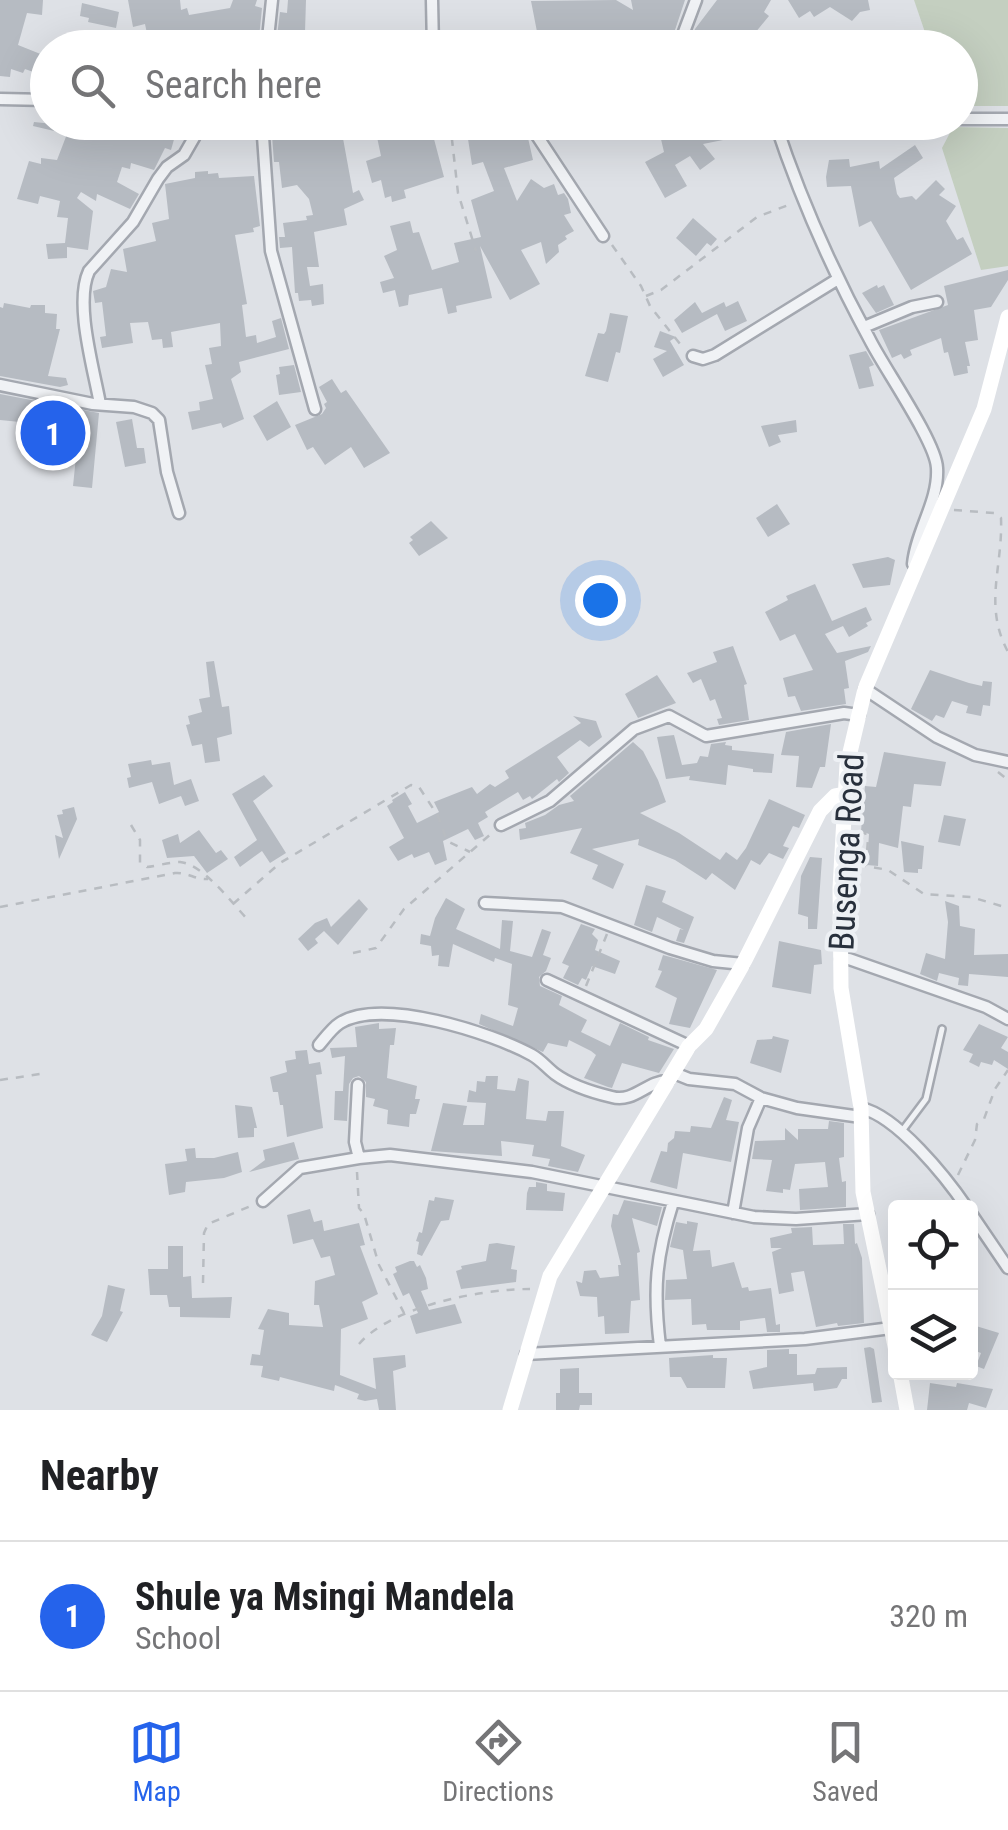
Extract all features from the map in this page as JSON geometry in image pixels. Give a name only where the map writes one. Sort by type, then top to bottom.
[{"type":"street","points":[[268,30],[272,0]]},
{"type":"street","points":[[432,0],[433,30]]},
{"type":"street","points":[[685,30],[696,0]]},
{"type":"street","points":[[0,99],[30,100]]},
{"type":"street","points":[[978,119],[1008,119]]},
{"type":"street","points":[[100,404],[86,330],[84,282],[144,209],[167,167],[184,154],[192,140]]},
{"type":"street","points":[[263,140],[271,251],[315,409]]},
{"type":"street","points":[[540,140],[604,236]]},
{"type":"street","points":[[780,140],[800,197],[838,279],[934,450],[936,486],[918,536],[913,571]]},
{"type":"street","points":[[693,356],[703,359],[715,355],[838,279]]},
{"type":"street","points":[[864,327],[912,307],[937,302]]},
{"type":"street","name":"Busenga Road","points":[[888,1313],[868,1214],[860,1153],[861,1113],[842,988],[842,830],[848,765],[865,689],[984,409],[1008,317]]},
{"type":"street","points":[[0,385],[134,407],[152,414],[158,420],[166,472],[179,513]]},
{"type":"street","points":[[865,689],[948,743],[1008,762]]},
{"type":"street","points":[[501,825],[550,800],[634,728],[669,716],[706,736],[844,714],[859,715]]},
{"type":"street","points":[[510,1410],[546,1289],[568,1244],[744,964],[820,812],[834,796],[846,794]]},
{"type":"street","points":[[484,903],[562,907],[610,928],[713,961],[744,964]]},
{"type":"street","points":[[840,959],[849,959],[1008,1019]]},
{"type":"street","points":[[547,980],[689,1046]]},
{"type":"street","points":[[319,1045],[341,1022],[387,1015],[482,1032],[532,1055],[564,1080],[614,1098],[632,1097],[651,1084],[672,1077],[735,1084],[760,1098],[796,1108],[861,1113],[872,1110],[950,1182],[962,1200]]},
{"type":"street","points":[[358,1085],[358,1159]]},
{"type":"street","points":[[733,1213],[748,1128],[760,1098]]},
{"type":"street","points":[[263,1201],[300,1168],[390,1155],[606,1186],[733,1213],[796,1219],[868,1214]]},
{"type":"street","points":[[660,1346],[656,1260],[673,1202]]},
{"type":"street","points":[[978,1224],[1008,1268]]},
{"type":"street","points":[[526,1354],[805,1339],[888,1328]]},
{"type":"street","points":[[901,1380],[907,1410]]},
{"type":"lane","points":[[900,1132],[926,1100],[942,1030]]},
{"type":"path","points":[[452,140],[458,192],[476,251]]},
{"type":"path","points":[[646,296],[661,290],[758,218],[789,206],[800,197]]},
{"type":"path","points":[[604,236],[618,251],[650,306],[693,356]]},
{"type":"path","points":[[942,506],[994,512],[1001,518],[994,614],[1008,652]]},
{"type":"path","points":[[233,904],[280,863],[411,785],[419,787],[448,840],[470,852]]},
{"type":"path","points":[[131,825],[140,840],[140,863],[147,868],[179,862],[190,865],[248,920]]},
{"type":"path","points":[[353,953],[376,948],[404,909],[501,825]]},
{"type":"path","points":[[842,830],[866,835],[866,866],[888,870],[924,894],[970,898],[1008,908]]},
{"type":"path","points":[[0,907],[175,873],[208,879]]},
{"type":"path","points":[[582,995],[610,928]]},
{"type":"path","points":[[950,1182],[960,1171],[975,1140],[977,1124],[984,1119],[994,1089],[1008,1070]]},
{"type":"path","points":[[0,1080],[46,1073]]},
{"type":"path","points":[[358,1159],[359,1208],[378,1265],[405,1314]]},
{"type":"path","points":[[203,1283],[204,1234],[208,1224],[263,1201]]},
{"type":"path","points":[[359,1344],[405,1314],[439,1302],[508,1290],[546,1289]]},
{"type":"green space","points":[[914,0],[1008,0],[1008,106],[978,106],[978,30],[924,30]]},
{"type":"green space","points":[[978,127],[1008,128],[1008,266],[981,270],[942,148],[946,140],[978,140]]},
{"type":"building","points":[[0,0],[43,0],[42,15],[27,13],[18,45],[30,50],[30,71],[11,69],[10,77],[0,76]]},
{"type":"building","points":[[128,0],[180,0],[181,10],[187,8],[189,15],[230,8],[233,0],[257,0],[255,6],[262,8],[260,30],[146,30],[145,24],[133,27]]},
{"type":"building","points":[[288,0],[306,0],[305,30],[278,30],[280,12],[287,13]]},
{"type":"building","points":[[616,0],[633,10],[631,0],[685,0],[675,30],[537,30],[531,1]]},
{"type":"building","points":[[717,0],[771,0],[764,12],[769,16],[757,30],[695,29]]},
{"type":"building","points":[[788,0],[868,0],[870,10],[860,12],[852,21],[830,7],[814,17],[810,11],[799,18]]},
{"type":"building","points":[[82,3],[119,12],[116,28],[88,22],[89,18],[80,16]]},
{"type":"building","points":[[65,140],[174,140],[171,150],[165,148],[154,170],[131,163],[130,169],[122,167],[117,182],[139,194],[130,209],[97,194],[96,201],[81,192],[77,198],[93,211],[88,250],[67,247],[67,258],[48,259],[46,244],[65,243],[68,218],[57,217],[60,201],[40,196],[38,204],[17,199],[29,161],[41,164],[41,158],[57,160]]},
{"type":"building","points":[[272,140],[343,140],[353,193],[359,190],[364,200],[344,209],[347,225],[314,232],[319,267],[307,267],[310,286],[323,284],[324,304],[312,306],[311,300],[299,301],[295,293],[292,247],[280,248],[279,237],[285,237],[283,223],[307,220],[306,216],[313,215],[309,199],[297,185],[282,188],[279,162],[274,162]]},
{"type":"building","points":[[378,140],[434,140],[444,177],[404,190],[406,198],[392,202],[391,196],[385,198],[381,180],[372,183],[366,161],[381,156]]},
{"type":"building","points":[[468,140],[528,140],[533,160],[504,168],[517,201],[531,179],[544,188],[554,184],[558,195],[564,193],[568,199],[571,213],[564,215],[574,231],[565,236],[567,239],[558,245],[559,252],[546,264],[541,242],[521,250],[540,284],[510,300],[480,246],[492,298],[456,306],[457,312],[448,314],[442,288],[409,295],[408,305],[399,307],[395,290],[383,293],[380,282],[394,278],[384,256],[397,250],[390,226],[410,221],[413,233],[419,232],[432,270],[459,262],[454,243],[481,237],[471,200],[494,191],[483,162],[472,165]]},
{"type":"building","points":[[661,140],[723,140],[703,144],[715,159],[700,170],[690,156],[675,165],[687,186],[665,198],[645,162],[664,152]]},
{"type":"building","points":[[915,145],[923,158],[894,178],[897,194],[916,200],[936,180],[945,189],[939,195],[956,206],[946,221],[957,240],[963,237],[972,254],[911,290],[871,221],[859,227],[851,186],[827,187],[826,177],[829,160],[849,159],[850,167],[879,161],[880,169]]},
{"type":"building","points":[[208,171],[218,173],[219,178],[254,176],[260,226],[253,228],[254,232],[235,235],[247,304],[242,305],[246,337],[256,335],[257,343],[276,337],[272,321],[281,318],[289,349],[239,362],[241,372],[231,379],[244,419],[223,428],[221,423],[192,430],[188,412],[200,410],[199,402],[213,399],[205,365],[212,364],[209,348],[221,346],[220,323],[171,332],[173,347],[163,348],[162,339],[152,340],[148,322],[130,323],[133,343],[102,348],[100,337],[106,336],[102,302],[95,303],[93,291],[106,287],[111,269],[127,272],[123,249],[156,241],[152,223],[169,219],[165,184]]},
{"type":"building","points":[[693,218],[717,239],[711,246],[707,243],[696,256],[676,238]]},
{"type":"building","points":[[1008,270],[1008,280],[991,307],[974,310],[978,340],[965,342],[968,373],[954,376],[941,338],[910,350],[912,355],[904,359],[901,354],[892,358],[879,330],[948,305],[944,286]]},
{"type":"building","points":[[884,285],[894,305],[876,313],[862,293]]},
{"type":"building","points":[[738,301],[747,321],[725,331],[717,314],[682,333],[674,320],[695,302],[702,313],[724,302],[726,307]]},
{"type":"building","points":[[4,303],[30,308],[45,305],[45,313],[57,314],[56,329],[60,329],[48,376],[66,378],[68,385],[60,387],[0,376],[0,307]]},
{"type":"building","points":[[610,313],[628,316],[620,353],[616,352],[608,382],[585,376],[598,333],[606,331]]},
{"type":"building","points":[[660,331],[676,337],[670,341],[684,365],[663,377],[653,359],[667,351],[654,347]]},
{"type":"building","points":[[866,351],[874,365],[869,367],[874,386],[859,389],[849,355]]},
{"type":"building","points":[[294,365],[301,392],[279,395],[279,367]]},
{"type":"building","points":[[332,379],[341,393],[346,390],[390,453],[364,468],[351,447],[325,465],[313,447],[307,450],[295,425],[322,414],[327,402],[319,387]]},
{"type":"building","points":[[0,394],[99,413],[92,488],[73,486],[79,428],[0,420]]},
{"type":"building","points":[[277,401],[291,427],[267,441],[253,416]]},
{"type":"building","points":[[132,419],[137,448],[144,448],[146,463],[125,467],[116,422]]},
{"type":"building","points":[[796,420],[797,432],[778,435],[781,442],[769,447],[761,426]]},
{"type":"building","points":[[777,504],[790,524],[768,537],[756,518]]},
{"type":"building","points":[[431,521],[448,538],[419,556],[409,543],[413,540],[410,537]]},
{"type":"building","points":[[888,557],[895,560],[890,585],[863,588],[852,564]]},
{"type":"building","points":[[815,584],[832,621],[866,607],[872,620],[849,637],[843,626],[825,634],[837,653],[871,646],[868,652],[845,661],[849,688],[844,689],[846,704],[801,711],[795,696],[788,697],[783,678],[813,670],[795,634],[780,641],[765,612],[788,600],[786,596]]},
{"type":"building","points":[[733,646],[747,684],[744,685],[749,720],[719,725],[717,719],[722,718],[715,699],[710,701],[701,679],[693,683],[687,673],[717,662],[713,652]]},
{"type":"building","points":[[214,661],[222,707],[229,706],[232,734],[217,738],[220,761],[205,763],[202,744],[192,746],[186,725],[190,724],[188,716],[202,712],[199,699],[210,697],[206,662]]},
{"type":"building","points":[[930,670],[982,686],[983,681],[992,682],[990,706],[983,705],[981,716],[966,713],[968,706],[952,701],[944,718],[936,715],[932,721],[911,709]]},
{"type":"building","points":[[657,675],[676,703],[638,718],[625,694]]},
{"type":"building","points":[[573,716],[596,721],[602,737],[589,747],[580,740],[557,757],[569,773],[559,782],[557,779],[532,799],[530,796],[523,800],[518,792],[485,812],[488,817],[478,823],[484,836],[475,840],[468,829],[443,841],[447,860],[435,865],[429,852],[398,861],[389,847],[404,838],[387,806],[392,800],[405,792],[417,823],[439,812],[434,802],[472,787],[477,794],[490,784],[495,787],[509,778],[505,771],[581,723]]},
{"type":"building","points":[[831,724],[825,767],[820,767],[812,788],[796,787],[799,756],[781,755],[786,732]]},
{"type":"building","points":[[674,735],[682,765],[697,763],[700,756],[708,757],[711,744],[726,742],[732,750],[774,754],[772,773],[728,765],[726,785],[689,780],[690,776],[666,779],[657,737]]},
{"type":"building","points":[[633,742],[643,751],[666,802],[640,813],[720,860],[726,852],[737,860],[769,799],[805,815],[799,828],[793,826],[783,846],[789,848],[783,859],[769,853],[760,865],[751,860],[735,890],[712,873],[706,880],[675,860],[638,845],[639,839],[592,849],[624,864],[613,889],[592,879],[598,865],[570,853],[582,828],[520,840],[519,829],[526,828],[525,823],[574,801],[570,796]]},
{"type":"building","points":[[884,752],[946,762],[941,786],[914,784],[911,807],[903,806],[898,848],[879,843],[878,866],[867,865],[869,834],[861,831],[865,786],[876,787]]},
{"type":"building","points":[[151,760],[152,765],[170,762],[174,785],[191,779],[199,801],[185,806],[181,796],[159,804],[152,782],[129,788],[128,764]]},
{"type":"building","points":[[264,775],[273,786],[253,801],[286,853],[270,863],[262,851],[240,867],[234,857],[257,840],[232,794]]},
{"type":"building","points":[[74,807],[77,819],[59,859],[55,835],[63,838],[57,815]]},
{"type":"building","points":[[944,815],[966,819],[960,846],[938,842]]},
{"type":"building","points":[[199,830],[216,853],[221,850],[228,859],[207,873],[194,856],[167,858],[162,840],[178,834],[180,843]]},
{"type":"building","points":[[901,841],[924,846],[922,869],[918,873],[904,872]]},
{"type":"building","points":[[810,857],[822,858],[817,929],[808,929],[808,917],[798,914],[801,876]]},
{"type":"building","points":[[646,885],[666,891],[662,902],[694,917],[684,943],[676,941],[680,929],[684,930],[657,917],[652,932],[634,925]]},
{"type":"building","points":[[446,898],[465,909],[456,929],[500,949],[502,920],[513,921],[510,951],[532,957],[542,929],[551,932],[543,955],[551,958],[539,977],[540,986],[562,996],[559,1005],[587,1020],[581,1032],[610,1046],[620,1023],[649,1037],[648,1040],[674,1049],[659,1073],[622,1063],[612,1088],[608,1087],[584,1078],[596,1055],[569,1040],[567,1047],[548,1043],[543,1052],[479,1024],[481,1014],[513,1026],[518,1008],[508,1005],[512,964],[495,958],[494,962],[453,944],[449,967],[438,966],[439,955],[432,956],[431,946],[420,944],[421,934],[430,936]]},
{"type":"building","points":[[359,899],[368,909],[338,945],[324,931],[308,951],[298,939],[327,918],[331,927]]},
{"type":"building","points":[[945,901],[959,906],[960,926],[975,929],[974,955],[1008,954],[1008,977],[969,974],[968,986],[958,985],[959,978],[939,973],[937,981],[920,974],[926,953],[945,959]]},
{"type":"building","points":[[581,924],[595,929],[595,950],[620,961],[615,974],[592,966],[586,980],[582,978],[578,985],[563,978],[569,966],[562,963]]},
{"type":"building","points":[[779,941],[821,950],[822,964],[814,965],[811,994],[772,987]]},
{"type":"building","points":[[663,955],[717,970],[690,1028],[669,1024],[677,998],[655,987]]},
{"type":"building","points":[[379,1023],[379,1029],[396,1028],[387,1078],[417,1086],[415,1099],[420,1099],[416,1114],[410,1114],[409,1127],[387,1124],[388,1110],[373,1106],[375,1099],[366,1097],[366,1082],[359,1076],[349,1084],[347,1121],[334,1120],[335,1091],[343,1091],[345,1056],[332,1058],[330,1048],[357,1047],[355,1027]]},
{"type":"building","points":[[979,1024],[1008,1037],[1001,1048],[1008,1052],[1008,1069],[994,1060],[992,1065],[981,1062],[979,1067],[969,1062],[973,1054],[963,1050]]},
{"type":"building","points":[[773,1036],[789,1040],[781,1073],[750,1063],[757,1040]]},
{"type":"building","points":[[307,1050],[309,1064],[320,1062],[322,1074],[316,1075],[323,1128],[287,1137],[283,1105],[278,1092],[273,1092],[270,1077],[287,1072],[285,1061],[296,1059],[295,1051]]},
{"type":"building","points":[[486,1076],[498,1076],[497,1089],[515,1091],[518,1078],[529,1081],[526,1119],[546,1121],[548,1111],[564,1111],[561,1146],[585,1155],[578,1172],[548,1166],[550,1159],[532,1156],[534,1145],[501,1141],[502,1156],[431,1151],[443,1103],[467,1106],[463,1125],[484,1125],[486,1103],[467,1102],[469,1090],[476,1092],[477,1081],[485,1082]]},
{"type":"building","points":[[724,1097],[732,1100],[726,1120],[739,1122],[731,1162],[683,1153],[677,1189],[650,1182],[661,1151],[667,1152],[675,1131],[690,1132],[691,1126],[711,1128]]},
{"type":"building","points":[[235,1105],[252,1107],[257,1128],[254,1137],[238,1138]]},
{"type":"building","points":[[829,1121],[844,1123],[844,1157],[839,1158],[842,1182],[846,1181],[846,1207],[800,1210],[799,1189],[828,1187],[825,1162],[795,1164],[790,1190],[766,1191],[772,1160],[752,1159],[755,1141],[785,1140],[785,1128],[798,1140],[798,1129],[828,1129]]},
{"type":"building","points":[[294,1142],[299,1159],[249,1172],[265,1160],[263,1150]]},
{"type":"building","points":[[195,1148],[196,1158],[238,1152],[242,1172],[186,1182],[185,1192],[169,1195],[165,1164],[187,1161],[185,1149]]},
{"type":"building","points":[[536,1182],[547,1184],[547,1191],[565,1193],[563,1211],[526,1210],[529,1187],[536,1187]]},
{"type":"building","points":[[435,1197],[454,1200],[449,1220],[441,1221],[422,1256],[417,1254],[416,1241],[422,1233],[429,1200],[434,1201]]},
{"type":"building","points":[[624,1200],[662,1207],[657,1226],[632,1218],[640,1252],[640,1300],[631,1301],[629,1333],[605,1334],[604,1316],[598,1317],[597,1297],[580,1296],[576,1281],[582,1283],[584,1271],[596,1270],[600,1278],[619,1276],[621,1265],[611,1226],[613,1214],[618,1215]]},
{"type":"building","points":[[310,1209],[314,1222],[322,1220],[324,1231],[359,1223],[365,1245],[360,1246],[378,1294],[362,1302],[368,1319],[341,1329],[340,1375],[376,1389],[373,1358],[405,1355],[406,1367],[393,1371],[396,1410],[379,1410],[377,1399],[357,1399],[359,1394],[335,1385],[334,1391],[280,1377],[279,1381],[261,1377],[263,1366],[250,1365],[252,1354],[260,1355],[264,1330],[258,1329],[268,1309],[289,1313],[289,1325],[323,1327],[319,1305],[314,1305],[315,1281],[335,1275],[330,1256],[321,1258],[313,1239],[293,1244],[287,1215]]},
{"type":"building","points":[[676,1222],[698,1223],[693,1251],[710,1250],[712,1267],[734,1262],[742,1288],[771,1288],[780,1332],[767,1332],[765,1318],[740,1321],[740,1330],[707,1330],[706,1324],[692,1325],[691,1299],[665,1300],[666,1280],[687,1279],[683,1250],[670,1247]]},
{"type":"building","points":[[843,1224],[854,1224],[855,1244],[862,1258],[864,1323],[816,1327],[804,1271],[791,1273],[794,1291],[779,1294],[772,1252],[782,1248],[771,1248],[770,1238],[792,1233],[791,1228],[812,1227],[813,1245],[844,1244]]},
{"type":"building","points":[[489,1244],[515,1246],[511,1269],[517,1270],[516,1282],[461,1289],[456,1271],[461,1266],[486,1261]]},
{"type":"building","points":[[168,1246],[183,1246],[183,1277],[191,1276],[192,1298],[232,1297],[230,1318],[180,1317],[180,1307],[169,1307],[167,1295],[150,1295],[148,1269],[168,1269]]},
{"type":"building","points":[[410,1261],[420,1265],[426,1278],[428,1289],[421,1291],[429,1310],[455,1304],[462,1323],[416,1334],[410,1316],[418,1313],[409,1293],[403,1296],[393,1274],[397,1272],[395,1267]]},
{"type":"building","points":[[108,1285],[125,1289],[120,1311],[123,1312],[107,1342],[91,1335],[102,1316]]},
{"type":"building","points":[[978,1327],[999,1333],[984,1369],[978,1367]]},
{"type":"building","points":[[864,1348],[874,1349],[882,1402],[872,1403]]},
{"type":"building","points":[[789,1349],[789,1354],[797,1354],[797,1375],[815,1374],[817,1368],[847,1367],[847,1379],[842,1379],[837,1388],[814,1391],[813,1383],[753,1389],[749,1371],[767,1367],[767,1350]]},
{"type":"building","points":[[669,1358],[727,1358],[725,1388],[687,1388],[681,1377],[670,1377]]},
{"type":"building","points":[[579,1368],[579,1393],[592,1393],[592,1405],[580,1405],[579,1410],[556,1410],[560,1369]]},
{"type":"building","points":[[930,1383],[993,1389],[986,1408],[969,1403],[967,1410],[927,1410]]},
{"type":"place","name":"Shule ya Msingi Mandela","points":[[53,433]]}]
